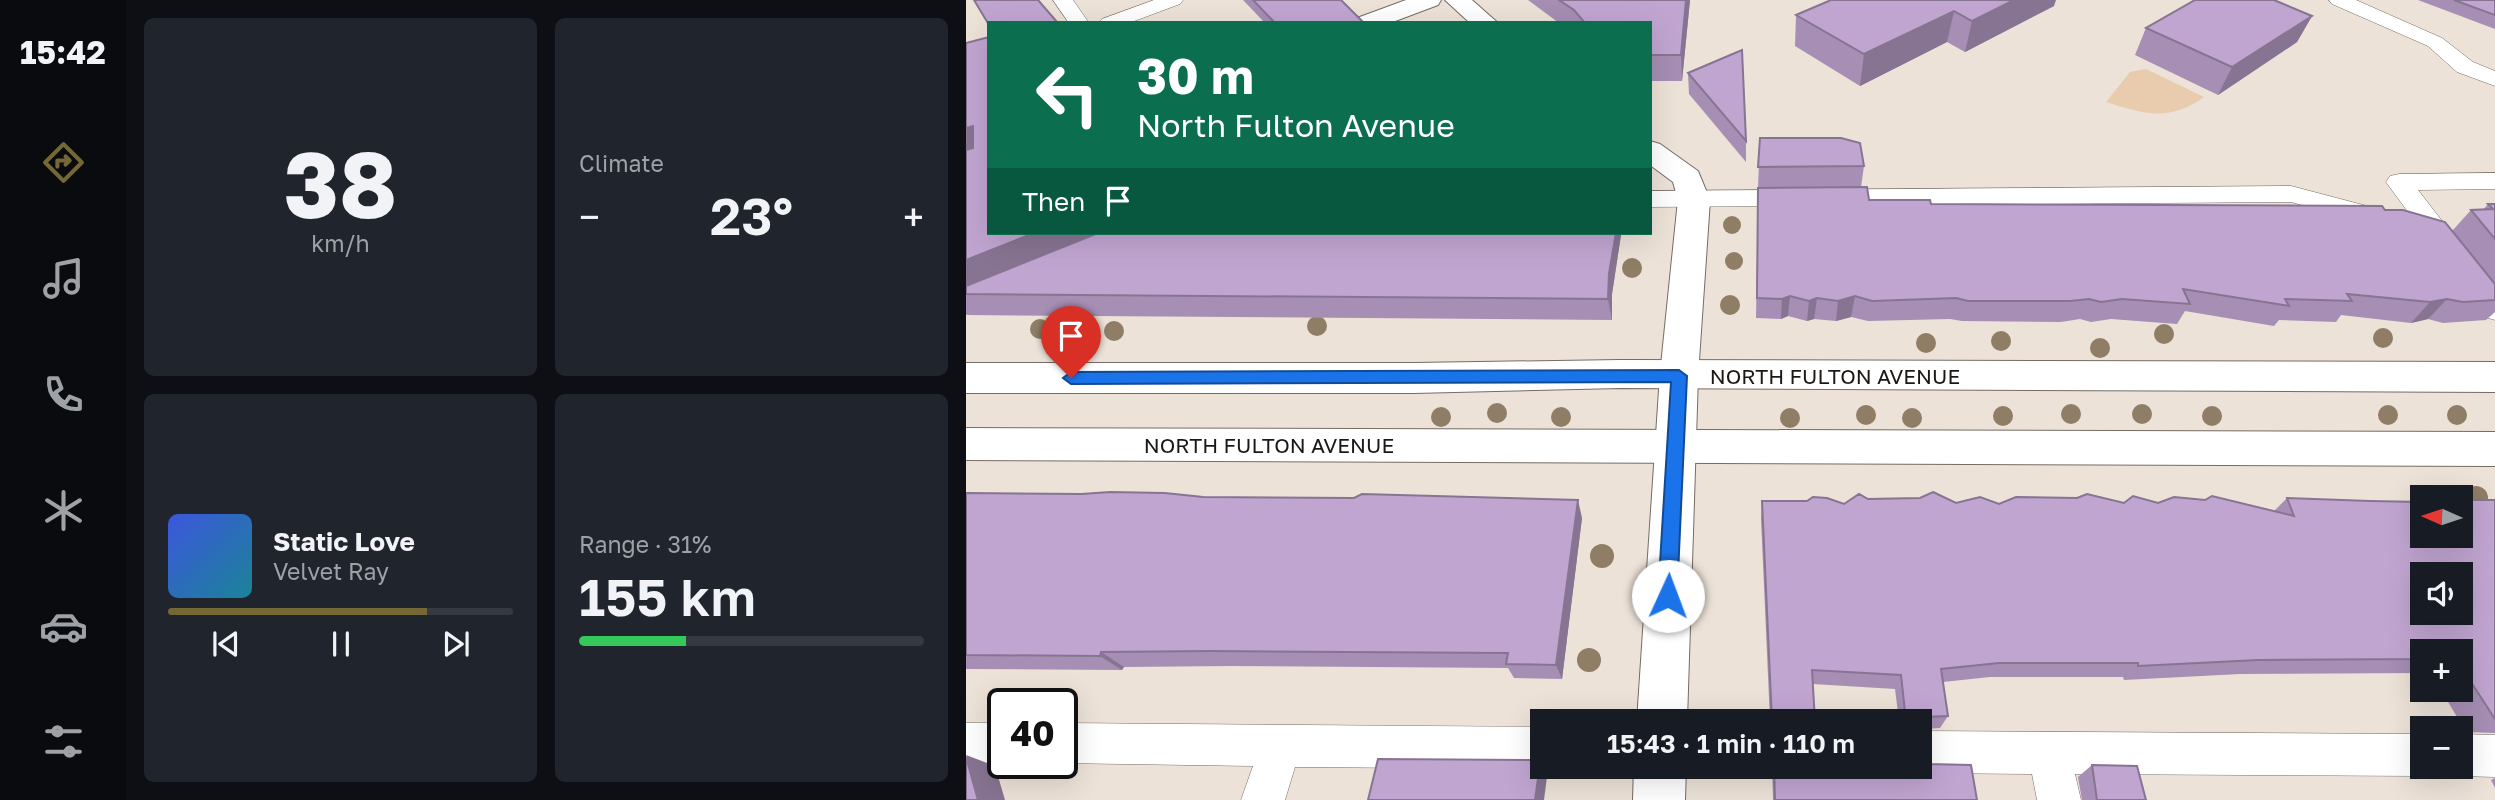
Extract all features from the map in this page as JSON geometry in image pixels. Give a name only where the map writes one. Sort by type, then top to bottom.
[{"type":"main road","points":[[1371,21],[1429,0]]},
{"type":"main road","points":[[1457,0],[1483,21]]},
{"type":"main road","points":[[1652,152],[1687,178],[1694,200],[1679,376],[1663,709]]},
{"type":"main road","name":"NORTH FULTON AVENUE","points":[[966,378],[2495,377]]},
{"type":"main road","name":"NORTH FULTON AVENUE","points":[[966,444],[2495,449]]},
{"type":"main road","points":[[1659,800],[1660,779]]},
{"type":"lane","points":[[1063,0],[1078,21]]},
{"type":"lane","points":[[1115,21],[1173,0]]},
{"type":"lane","points":[[2339,0],[2435,42],[2465,67],[2495,79]]},
{"type":"lane","points":[[2495,181],[2399,182],[2495,310]]},
{"type":"lane","points":[[1652,199],[2291,194],[2438,234]]},
{"type":"lane","points":[[966,744],[987,744]]},
{"type":"lane","points":[[1078,744],[1530,748]]},
{"type":"lane","points":[[1263,800],[1280,746]]},
{"type":"lane","points":[[1932,751],[2410,755]]},
{"type":"lane","points":[[2049,752],[2059,800]]},
{"type":"lane","points":[[2473,755],[2495,756]]},
{"type":"shaded area","points":[[2146,69],[2204,97],[2192,105],[2168,113],[2132,110],[2106,102],[2130,72]]},
{"type":"building","points":[[974,0],[1038,0],[1056,21],[987,21]]},
{"type":"building","points":[[1253,0],[1341,0],[1362,21],[1273,21]]},
{"type":"building","points":[[1559,0],[1686,0],[1681,55],[1652,55],[1652,21],[1583,21],[1574,10]]},
{"type":"building","points":[[1831,0],[2014,0],[1972,21],[1954,11],[1864,54],[1796,15]]},
{"type":"building","points":[[2195,0],[2274,0],[2312,16],[2232,67],[2146,28]]},
{"type":"building","points":[[2454,0],[2495,0],[2495,15]]},
{"type":"building","points":[[987,38],[987,235],[1029,235],[966,260],[966,150],[973,148],[973,126],[966,128],[966,43]]},
{"type":"building","points":[[1742,50],[1746,141],[1688,73]]},
{"type":"building","points":[[1760,138],[1841,138],[1860,143],[1864,166],[1758,167]]},
{"type":"building","points":[[1867,187],[1869,200],[1930,200],[1931,204],[2382,206],[2385,210],[2403,210],[2445,222],[2495,284],[2495,300],[2463,302],[2447,299],[2430,302],[2347,294],[2352,301],[2285,299],[2289,306],[2183,289],[2190,304],[2122,299],[2101,302],[2089,299],[1968,301],[1956,298],[1872,301],[1855,296],[1838,301],[1817,298],[1809,301],[1790,296],[1782,299],[1757,298],[1758,188]]},
{"type":"building","points":[[2488,204],[2495,204],[2495,239],[2471,210],[2493,209]]},
{"type":"building","points":[[1093,235],[1616,235],[1608,299],[966,294],[966,286]]},
{"type":"building","points":[[1110,492],[1203,497],[1354,498],[1362,494],[1578,500],[1556,665],[1506,664],[1508,653],[1210,651],[1101,652],[1100,656],[966,655],[966,493]]},
{"type":"building","points":[[1933,492],[1956,503],[1980,497],[1999,504],[2016,497],[2077,498],[2087,494],[2124,503],[2133,496],[2158,503],[2174,497],[2205,500],[2212,496],[2294,516],[2287,498],[2410,502],[2410,548],[2473,548],[2473,500],[2495,500],[2495,719],[2473,685],[2473,639],[2410,639],[2410,659],[2258,660],[2138,666],[2138,663],[1999,663],[1941,669],[1948,716],[1932,717],[1932,709],[1905,709],[1901,675],[1812,670],[1814,709],[1771,709],[1762,501],[1807,501],[1813,497],[1827,498],[1844,504],[1859,494],[1868,499],[1920,498]]},
{"type":"building","points":[[966,757],[978,800],[966,800]]},
{"type":"building","points":[[1378,759],[1530,760],[1530,779],[1538,779],[1535,800],[1368,800]]},
{"type":"building","points":[[1932,764],[1971,765],[1977,800],[1775,800],[1774,779],[1932,779]]},
{"type":"building","points":[[2092,765],[2137,766],[2146,800],[2097,800]]},
{"type":"route","points":[[1071,378],[1414,379],[1620,374],[1679,376],[1668,596]]}]
